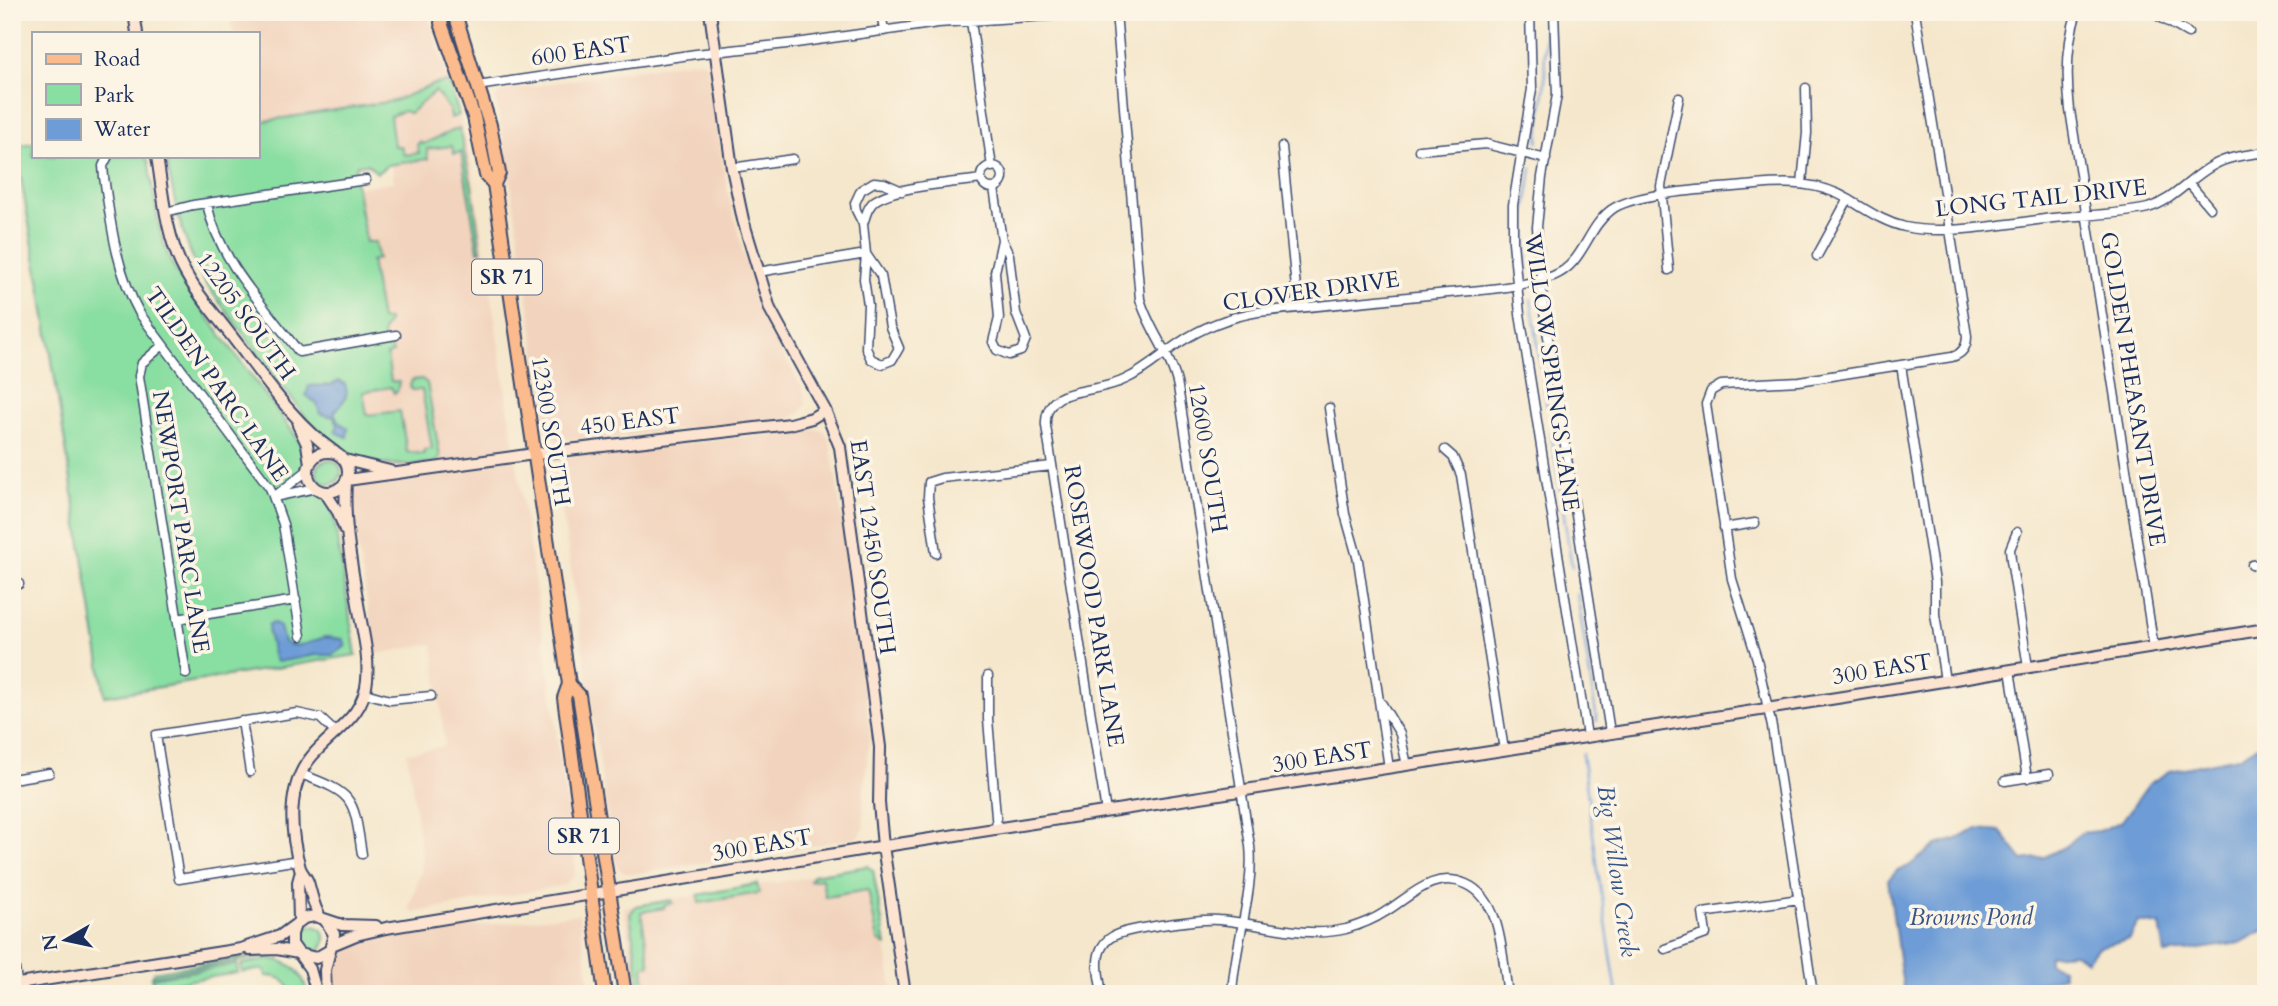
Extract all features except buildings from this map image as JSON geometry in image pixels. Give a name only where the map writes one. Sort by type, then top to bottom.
[{"type":"main road","name":"12300 SOUTH","points":[[494,184],[486,175],[474,117],[441,23],[447,12],[456,17],[491,125],[499,173],[494,184],[569,684],[564,698],[605,994]]},
{"type":"main road","name":"12300 SOUTH","points":[[569,684],[579,695],[625,994]]},
{"type":"street","points":[[134,12],[137,32]]},
{"type":"street","name":"EAST 12450 SOUTH","points":[[710,12],[732,168],[758,272],[770,309],[825,410],[840,447],[880,747],[879,803],[883,846],[905,994]]},
{"type":"street","points":[[881,12],[884,31]]},
{"type":"street","name":"600 EAST","points":[[477,86],[884,31],[971,21],[1109,12]]},
{"type":"street","name":"12600 SOUTH","points":[[1116,12],[1138,288],[1147,319],[1175,375],[1178,387],[1242,790],[1251,865],[1231,994]]},
{"type":"street","name":"WILLOW SPRINGS LANE","points":[[1530,12],[1532,89],[1513,205],[1513,242],[1517,285],[1587,736]]},
{"type":"street","name":"WILLOW SPRINGS LANE","points":[[1554,12],[1556,95],[1537,218],[1540,280],[1610,732]]},
{"type":"street","points":[[1814,994],[1772,727],[1758,659],[1735,588],[1724,528],[1706,409],[1707,396],[1713,388],[1725,384],[1799,382],[1952,358],[1965,347],[1966,336],[1916,12]]},
{"type":"street","name":"GOLDEN PHEASANT DRIVE","points":[[2077,12],[2069,45],[2067,88],[2154,648]]},
{"type":"street","points":[[2151,12],[2188,33]]},
{"type":"street","points":[[971,21],[992,167]]},
{"type":"street","points":[[1802,184],[1807,132],[1806,88]]},
{"type":"street","points":[[1669,270],[1662,195],[1663,170],[1679,98]]},
{"type":"street","points":[[1419,150],[1480,144],[1546,159]]},
{"type":"street","points":[[1282,148],[1298,308]]},
{"type":"street","name":"LONG TAIL DRIVE","points":[[1517,285],[1563,272],[1577,259],[1594,229],[1610,210],[1630,200],[1778,183],[1802,184],[1820,187],[1848,199],[1871,214],[1895,224],[1916,229],[1950,229],[2138,210],[2157,205],[2176,195],[2203,171],[2222,161],[2266,152]]},
{"type":"street","name":"TILDEN PARC LANE","points":[[107,158],[103,166],[104,177],[125,285],[140,314],[262,477],[274,497],[283,524],[301,636]]},
{"type":"street","name":"12205 SOUTH","points":[[157,158],[168,227],[178,258],[197,291],[293,416],[340,456]]},
{"type":"street","points":[[732,168],[793,159]]},
{"type":"street","points":[[981,179],[985,169],[999,169],[1001,183],[995,188]]},
{"type":"street","points":[[981,179],[985,185],[995,188]]},
{"type":"street","points":[[866,254],[881,276],[890,327],[899,348],[892,360],[881,364],[871,359],[866,348],[868,305],[864,279],[866,254],[863,224],[867,210],[874,201],[902,191],[981,179]]},
{"type":"street","points":[[166,212],[366,180]]},
{"type":"street","points":[[863,224],[855,203],[864,187],[879,182],[902,191]]},
{"type":"street","points":[[2189,183],[2210,208]]},
{"type":"street","points":[[995,188],[1002,240],[1009,254],[1016,313],[1026,339],[1021,351],[1009,355],[997,350],[993,342],[999,318],[995,272],[1002,240]]},
{"type":"street","points":[[1817,256],[1848,199]]},
{"type":"street","points":[[208,204],[215,232],[228,258],[299,352],[396,335]]},
{"type":"street","points":[[758,272],[866,254]]},
{"type":"street","name":"CLOVER DRIVE","points":[[1050,407],[1066,395],[1100,389],[1125,380],[1191,335],[1218,321],[1243,314],[1517,285]]},
{"type":"street","name":"NEWPORT PARC LANE","points":[[163,345],[142,363],[139,376],[186,674]]},
{"type":"street","points":[[1901,365],[1935,582],[1935,614],[1944,681]]},
{"type":"street","name":"ROSEWOOD PARK LANE","points":[[1050,407],[1046,419],[1052,466],[1106,812]]},
{"type":"street","points":[[1329,408],[1345,514],[1358,560],[1389,768]]},
{"type":"street","name":"450 EAST","points":[[346,482],[396,472],[790,424],[812,418],[825,410]]},
{"type":"street","name":"12205 SOUTH","points":[[293,416],[307,443],[309,467]]},
{"type":"street","points":[[1445,450],[1453,457],[1461,475],[1504,750]]},
{"type":"street","points":[[274,497],[322,452],[340,456],[349,469],[346,482],[348,536],[368,665],[365,693],[354,715],[310,758],[301,774],[292,805],[300,866],[297,923],[291,939],[313,975],[317,994]]},
{"type":"street","name":"450 EAST","points":[[340,456],[396,472]]},
{"type":"street","points":[[936,553],[928,497],[929,482],[942,478],[1052,466]]},
{"type":"street","points":[[309,467],[310,481],[321,490],[338,512],[348,536]]},
{"type":"street","points":[[274,497],[321,490],[337,491],[346,482]]},
{"type":"street","points":[[1724,528],[1755,523]]},
{"type":"street","points":[[2017,532],[2010,550],[2028,667]]},
{"type":"street","points":[[2252,565],[2266,564]]},
{"type":"street","points":[[177,619],[296,600]]},
{"type":"street","name":"300 EAST","points":[[331,947],[356,935],[386,928],[883,846],[2266,629]]},
{"type":"street","points":[[2010,670],[2026,778]]},
{"type":"street","points":[[988,676],[988,719],[997,829]]},
{"type":"street","points":[[365,693],[390,700],[431,696]]},
{"type":"street","points":[[1381,701],[1401,734],[1406,765]]},
{"type":"street","points":[[300,866],[179,879],[156,735],[303,713],[320,718],[336,733]]},
{"type":"street","points":[[242,721],[250,772]]},
{"type":"street","points":[[12,779],[49,773]]},
{"type":"street","points":[[301,774],[336,788],[347,798],[355,813],[362,855]]},
{"type":"street","points":[[2005,781],[2049,774]]},
{"type":"street","points":[[300,866],[311,900],[332,929],[325,970],[327,994]]},
{"type":"street","points":[[1102,994],[1099,955],[1103,944],[1123,932],[1209,919],[1308,932],[1345,929],[1377,917],[1415,891],[1445,880],[1464,883],[1482,894],[1494,914],[1508,994]]},
{"type":"street","points":[[1665,949],[1706,934],[1703,913],[1799,898]]},
{"type":"street","points":[[12,950],[16,988],[241,948],[280,936],[309,916],[323,918]]},
{"type":"street","name":"300 EAST","points":[[323,918],[342,925],[386,928]]},
{"type":"street","points":[[241,948],[277,949],[316,958],[331,947]]},
{"type":"shaded area","points":[[229,12],[427,12],[458,108],[472,168],[575,865],[574,876],[564,885],[413,913],[409,907],[421,873],[422,856],[407,753],[445,746],[433,644],[376,654],[350,498],[352,487],[362,482],[343,351],[327,192],[394,182],[384,105],[259,124],[259,32],[233,32]]},
{"type":"shaded area","points":[[698,60],[708,66],[728,193],[745,258],[772,335],[802,387],[806,404],[800,413],[791,418],[616,437],[556,440],[548,432],[508,164],[495,99],[500,93],[509,90]]},
{"type":"shaded area","points":[[811,429],[823,430],[830,441],[857,612],[870,734],[863,798],[864,828],[854,839],[634,874],[626,873],[618,868],[614,858],[555,464],[565,457]]},
{"type":"shaded area","points":[[872,867],[893,994],[637,994],[623,907]]},
{"type":"shaded area","points":[[579,914],[591,994],[331,994],[327,967],[349,941]]},
{"type":"green space","points":[[449,82],[459,115],[451,118],[449,109],[435,91],[410,113],[404,111],[390,116],[394,146],[401,146],[404,155],[419,153],[417,145],[420,141],[423,144],[459,128],[472,187],[481,251],[478,251],[461,152],[454,154],[452,146],[427,149],[428,159],[388,165],[377,173],[368,164],[357,165],[354,173],[366,242],[375,242],[378,259],[371,261],[381,320],[388,320],[383,332],[384,345],[390,347],[393,353],[387,355],[391,381],[399,382],[397,392],[394,393],[391,387],[363,392],[367,415],[400,411],[407,452],[424,454],[424,450],[432,449],[422,390],[412,390],[410,386],[412,380],[422,379],[427,383],[440,456],[437,462],[421,464],[374,463],[345,453],[319,435],[206,284],[185,237],[166,158],[259,158],[259,122],[394,101],[435,84]]},
{"type":"green space","points":[[32,143],[32,158],[148,160],[160,232],[169,258],[182,282],[301,443],[310,464],[275,496],[319,490],[325,492],[334,518],[356,655],[105,696],[40,285],[15,146]]},
{"type":"green space","points":[[324,460],[334,460],[341,467],[341,477],[334,484],[324,484],[317,477],[317,467]]},
{"type":"green space","points":[[868,866],[873,870],[886,945],[878,940],[868,890],[825,897],[822,879],[810,881],[813,875]]},
{"type":"green space","points":[[757,884],[759,893],[699,903],[698,895]]},
{"type":"green space","points":[[672,900],[673,903],[665,905],[664,908],[641,912],[650,965],[643,967],[646,994],[641,994],[630,914],[636,906]]},
{"type":"green space","points":[[312,926],[321,930],[325,939],[321,948],[312,952],[303,948],[299,939],[303,930]]},
{"type":"green space","points":[[262,954],[272,955],[152,976],[154,972]]},
{"type":"green space","points":[[272,959],[291,966],[300,974],[307,994],[291,994],[285,982],[266,976],[264,969],[242,972],[241,964]]},
{"type":"green space","points":[[237,964],[238,973],[172,983],[172,992],[154,993],[152,978]]},
{"type":"water","points":[[339,381],[345,384],[347,393],[334,413],[340,423],[348,428],[347,437],[335,432],[338,425],[334,417],[320,414],[317,404],[306,395],[309,386],[331,385]]},
{"type":"water","points":[[274,623],[280,627],[284,642],[289,644],[300,645],[326,637],[343,639],[346,646],[332,655],[277,662],[268,632],[269,624]]},
{"type":"water","name":"Browns Pond","points":[[2266,741],[2266,929],[2240,943],[2165,954],[2160,925],[2138,922],[2130,939],[2098,947],[2087,961],[2074,953],[2049,955],[2049,963],[2062,968],[2063,976],[1999,994],[1904,994],[1888,880],[1897,871],[1909,866],[1936,845],[1955,840],[1977,829],[2000,831],[2023,860],[2045,857],[2068,845],[2081,833],[2099,831],[2122,821],[2149,784],[2170,771],[2238,757]]},
{"type":"waterway","name":"Big Willow Creek","points":[[1538,142],[1545,81],[1544,12]]},
{"type":"waterway","name":"Big Willow Creek","points":[[1528,271],[1525,214],[1532,168]]},
{"type":"waterway","name":"Big Willow Creek","points":[[1531,299],[1547,406]]},
{"type":"waterway","name":"Big Willow Creek","points":[[1551,432],[1572,567]]},
{"type":"waterway","name":"Big Willow Creek","points":[[1577,593],[1597,721]]},
{"type":"waterway","name":"Big Willow Creek","points":[[1582,754],[1617,994]]}]
